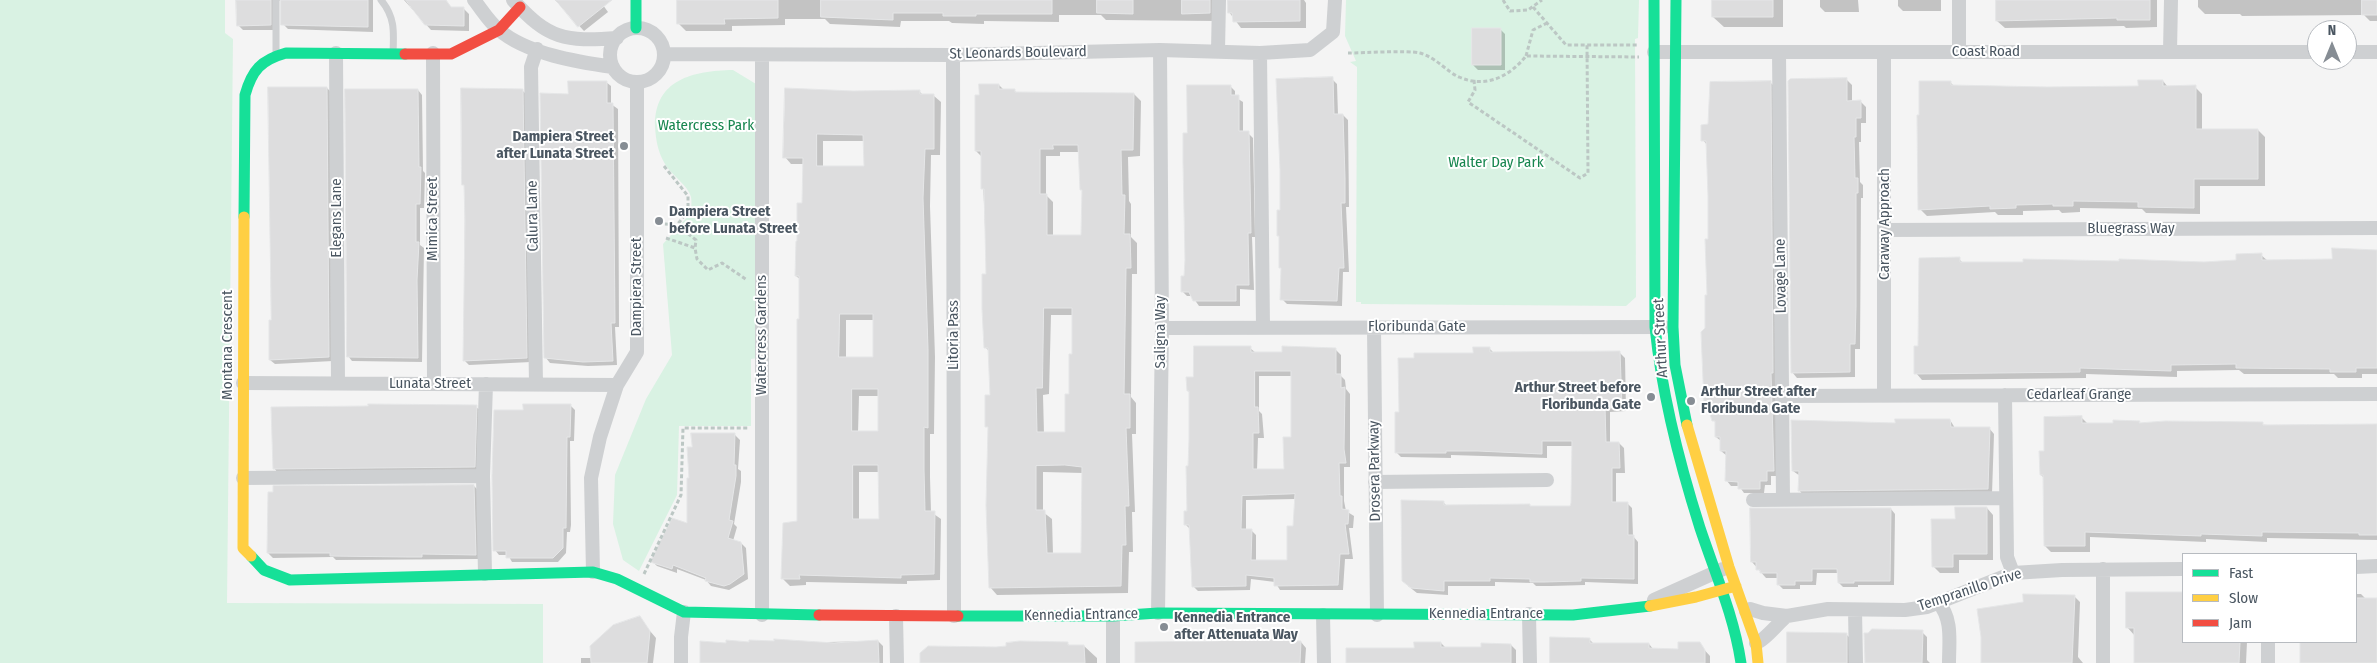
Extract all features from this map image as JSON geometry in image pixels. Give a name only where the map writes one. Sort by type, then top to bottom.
[{"type":"street","points":[[474,0],[499,30],[537,49],[564,59],[613,67]]},
{"type":"street","points":[[636,0],[636,28]]},
{"type":"street","points":[[1218,51],[1219,0]]},
{"type":"street","name":"St Leonards Boulevard","points":[[664,54],[762,56],[953,55],[1160,50],[1260,53],[1310,50],[1333,32],[1335,0]]},
{"type":"street","name":"Arthur Street","points":[[1654,0],[1648,51],[1658,367],[1668,420],[1715,572],[1734,624],[1741,663]]},
{"type":"street","name":"Arthur Street","points":[[1676,0],[1673,327],[1675,365],[1689,436],[1712,505],[1729,567],[1746,611],[1756,644],[1758,663]]},
{"type":"street","points":[[1959,0],[1959,52]]},
{"type":"street","points":[[2170,52],[2171,0]]},
{"type":"street","name":"Montana Crescent","points":[[517,4],[499,30],[451,54],[286,53],[266,58],[250,72],[245,95],[243,548],[264,570],[290,580],[593,572]]},
{"type":"street","points":[[517,4],[540,27],[568,39],[585,41],[616,38]]},
{"type":"street","points":[[636,28],[646,30],[655,35],[661,44],[664,54],[663,63],[658,72],[651,78],[637,82],[623,78],[613,67],[610,52],[616,38],[622,32],[636,28]]},
{"type":"street","name":"Calura Lane","points":[[536,384],[531,67],[537,49]]},
{"type":"street","name":"Saligna Way","points":[[1158,613],[1162,328],[1160,50]]},
{"type":"street","name":"Coast Road","points":[[1648,51],[2307,52]]},
{"type":"street","name":"Lovage Lane","points":[[1779,52],[1783,500]]},
{"type":"street","name":"Caraway Approach","points":[[1884,52],[1884,396]]},
{"type":"street","points":[[2357,52],[2377,52]]},
{"type":"street","name":"Elegans Lane","points":[[336,53],[338,383]]},
{"type":"street","name":"Mimica Street","points":[[433,53],[434,384]]},
{"type":"street","points":[[1260,53],[1263,327]]},
{"type":"street","name":"Litoria Pass","points":[[953,55],[954,616]]},
{"type":"street","name":"Watercress Gardens","points":[[762,56],[762,614]]},
{"type":"street","name":"Dampiera Street","points":[[593,572],[591,478],[600,437],[617,385],[637,352],[637,82]]},
{"type":"street","name":"Bluegrass Way","points":[[1885,230],[2377,228]]},
{"type":"street","name":"Drosera Parkway","points":[[1374,327],[1377,615]]},
{"type":"street","name":"Floribunda Gate","points":[[1162,328],[1673,327]]},
{"type":"street","name":"Lunata Street","points":[[243,383],[617,385]]},
{"type":"street","points":[[485,574],[483,476],[486,384]]},
{"type":"street","name":"Cedarleaf Grange","points":[[1782,396],[2377,394]]},
{"type":"street","points":[[2005,395],[2007,557],[2013,573]]},
{"type":"street","points":[[243,478],[483,476]]},
{"type":"street","points":[[1375,482],[1548,480]]},
{"type":"street","points":[[1753,500],[2005,498]]},
{"type":"street","points":[[2357,567],[2377,566]]},
{"type":"street","name":"Kennedia Entrance","points":[[1637,608],[1729,567]]},
{"type":"street","points":[[2103,569],[2103,663]]},
{"type":"street","name":"Tempranillo Drive","points":[[1746,611],[1750,609],[1763,613],[1788,616],[1828,609],[1905,610],[1938,602],[2013,573],[2034,570],[2182,569]]},
{"type":"street","name":"Kennedia Entrance","points":[[593,572],[617,579],[684,612],[896,616],[1113,616],[1158,613],[1573,614],[1637,608],[1694,598],[1736,586]]},
{"type":"street","points":[[1938,602],[1946,612],[1948,623],[1949,663]]},
{"type":"street","points":[[1855,610],[1856,663]]},
{"type":"street","points":[[681,663],[681,637],[684,612]]},
{"type":"street","points":[[1323,614],[1324,663]]},
{"type":"street","points":[[1530,614],[1530,663]]},
{"type":"street","points":[[896,616],[897,663]]},
{"type":"street","points":[[1113,616],[1113,663]]},
{"type":"street","name":"Tempranillo Drive","points":[[1756,644],[1773,627],[1788,616]]},
{"type":"street","points":[[2268,643],[2268,663]]},
{"type":"lane","points":[[276,0],[276,55]]},
{"type":"lane","points":[[381,0],[390,10],[394,22],[393,53]]},
{"type":"path","points":[[1503,0],[1510,11],[1528,10],[1542,0]]},
{"type":"path","points":[[1533,7],[1566,45],[1587,45],[1648,51]]},
{"type":"path","points":[[1348,53],[1418,53],[1433,59],[1459,77],[1484,81],[1503,77],[1518,66],[1526,56],[1533,30],[1547,23]]},
{"type":"path","points":[[1474,80],[1475,90],[1468,102],[1580,178],[1588,173],[1587,45]]},
{"type":"path","points":[[1526,56],[1588,56],[1648,51]]},
{"type":"path","points":[[664,166],[688,196],[688,211],[677,225]]},
{"type":"path","points":[[665,224],[677,225],[696,240],[697,258],[708,270],[722,263],[750,282]]},
{"type":"path","points":[[666,238],[695,248]]},
{"type":"path","points":[[643,576],[681,495],[683,428],[756,428]]},
{"type":"green space","points":[[0,0],[225,0],[225,33],[233,39],[227,603],[543,604],[543,663],[0,663]]},
{"type":"green space","name":"Walter Day Park","points":[[1346,0],[1639,0],[1638,38],[1635,39],[1636,297],[1626,306],[1361,304],[1361,302],[1356,302],[1357,67],[1350,62],[1356,61],[1345,36]]},
{"type":"green space","name":"Watercress Park","points":[[733,70],[756,84],[758,358],[751,359],[751,426],[679,426],[677,495],[639,571],[623,560],[613,524],[615,475],[646,399],[672,355],[663,244],[691,213],[691,197],[689,193],[665,164],[661,155],[655,132],[656,111],[661,98],[669,88],[679,81],[704,73]]},
{"type":"building","points":[[236,0],[271,0],[271,25],[237,26]]},
{"type":"building","points":[[281,0],[368,0],[368,27],[281,25]]},
{"type":"building","points":[[406,0],[446,0],[451,7],[464,7],[464,26],[425,25]]},
{"type":"building","points":[[556,0],[612,0],[578,27]]},
{"type":"building","points":[[677,0],[778,0],[778,18],[724,19],[725,24],[677,24]]},
{"type":"building","points":[[821,0],[1052,0],[1052,14],[943,16],[943,13],[893,13],[893,20],[821,17]]},
{"type":"building","points":[[1097,0],[1133,0],[1133,14],[1097,13]]},
{"type":"building","points":[[1182,0],[1210,0],[1210,13],[1182,14]]},
{"type":"building","points":[[1228,0],[1300,0],[1300,21],[1233,22],[1232,13],[1228,13]]},
{"type":"building","points":[[1712,0],[1773,0],[1773,17],[1712,17]]},
{"type":"building","points":[[1996,0],[2150,0],[2150,20],[2117,20],[2117,18],[1996,21]]},
{"type":"building","points":[[2362,0],[2377,0],[2377,15],[2362,15]]},
{"type":"building","points":[[1472,28],[1501,28],[1501,65],[1472,65]]},
{"type":"building","points":[[1333,77],[1334,114],[1343,114],[1345,178],[1345,203],[1341,203],[1344,268],[1339,268],[1337,301],[1280,300],[1281,268],[1279,268],[1277,210],[1280,210],[1280,170],[1276,79]]},
{"type":"building","points":[[1847,78],[1847,101],[1861,100],[1861,118],[1856,118],[1856,137],[1854,137],[1855,178],[1858,178],[1858,193],[1856,193],[1855,344],[1850,344],[1850,372],[1791,373],[1788,81],[1790,79]]},
{"type":"building","points":[[2138,80],[2163,80],[2163,86],[2196,85],[2196,129],[2258,129],[2258,179],[2194,179],[2194,208],[2138,207],[2138,202],[2073,201],[2073,206],[2053,206],[2053,204],[2016,205],[2016,208],[1990,209],[1990,206],[1918,210],[1917,115],[1919,115],[1919,81],[1951,81],[1951,85],[2047,87],[2138,86]]},
{"type":"building","points":[[568,81],[607,81],[607,103],[613,103],[615,323],[611,323],[613,361],[583,362],[544,358],[540,93],[568,94]]},
{"type":"building","points":[[1771,81],[1773,373],[1771,373],[1774,471],[1767,471],[1767,481],[1760,481],[1760,489],[1738,489],[1738,482],[1725,481],[1726,451],[1720,451],[1720,437],[1715,437],[1715,421],[1712,421],[1707,404],[1704,404],[1701,332],[1705,328],[1705,295],[1707,295],[1705,239],[1708,239],[1708,196],[1706,141],[1701,141],[1701,125],[1708,124],[1710,82]]},
{"type":"building","points":[[979,84],[999,84],[999,89],[1015,89],[1015,92],[1134,93],[1133,150],[1121,150],[1122,195],[1125,195],[1124,234],[1130,234],[1131,268],[1126,268],[1124,394],[1130,394],[1130,428],[1126,428],[1129,506],[1125,506],[1126,545],[1122,545],[1121,586],[989,588],[986,505],[988,427],[985,427],[985,395],[990,395],[988,348],[984,348],[982,309],[982,274],[986,274],[984,189],[981,189],[981,151],[975,151],[975,95],[979,95]],"holes":[[[1053,145],[1078,145],[1080,190],[1082,190],[1081,235],[1047,235],[1047,194],[1040,194],[1040,149],[1053,149]],[[1044,308],[1072,308],[1072,354],[1069,354],[1069,394],[1065,394],[1065,432],[1037,432],[1036,388],[1042,388]],[[1065,465],[1082,467],[1081,553],[1047,553],[1045,510],[1036,510],[1036,466]]]},
{"type":"building","points":[[1187,85],[1231,85],[1231,95],[1239,95],[1239,131],[1249,131],[1251,233],[1248,233],[1249,285],[1236,285],[1236,301],[1193,301],[1189,292],[1181,292],[1181,276],[1184,276],[1185,260],[1183,133],[1187,133]]},
{"type":"building","points":[[268,87],[327,87],[329,357],[269,360],[269,320],[271,320]]},
{"type":"building","points":[[461,88],[523,89],[527,358],[463,361],[465,221],[464,185],[462,185]]},
{"type":"building","points":[[785,88],[853,91],[920,90],[920,94],[934,94],[934,149],[925,149],[923,198],[928,349],[928,428],[924,427],[925,511],[935,511],[934,574],[901,575],[901,578],[799,575],[800,579],[781,579],[783,523],[797,521],[797,319],[799,319],[799,276],[795,276],[797,203],[802,203],[803,158],[783,158]],"holes":[[[817,134],[863,135],[864,166],[817,166]],[[840,314],[873,314],[873,357],[839,357]],[[852,389],[878,389],[878,431],[852,431]],[[853,465],[878,465],[879,519],[853,519]]]},
{"type":"building","points":[[345,89],[418,89],[419,167],[421,167],[420,204],[416,204],[416,242],[419,242],[417,280],[418,358],[347,357]]},
{"type":"building","points":[[2332,248],[2377,250],[2377,368],[2356,368],[2356,372],[2330,372],[2330,369],[2236,368],[2236,364],[2171,365],[2171,371],[2080,368],[2080,372],[1914,374],[1914,346],[1918,346],[1919,258],[1960,257],[1960,262],[2023,262],[2023,259],[2119,261],[2119,259],[2204,262],[2236,260],[2236,254],[2262,253],[2262,260],[2332,259]]},
{"type":"building","points":[[1194,346],[1251,346],[1251,352],[1282,352],[1282,346],[1336,348],[1336,374],[1341,374],[1341,388],[1345,387],[1344,449],[1346,463],[1339,463],[1340,496],[1342,496],[1342,509],[1349,510],[1348,524],[1345,524],[1349,554],[1340,554],[1338,585],[1274,586],[1274,578],[1246,575],[1246,586],[1192,587],[1189,525],[1184,525],[1184,511],[1187,511],[1186,466],[1188,466],[1189,439],[1189,391],[1187,391],[1186,377],[1193,377]],"holes":[[[1255,371],[1291,371],[1291,437],[1283,437],[1284,469],[1253,469],[1253,433],[1259,433],[1258,407],[1255,407]],[[1295,494],[1293,526],[1287,526],[1287,560],[1251,560],[1252,529],[1241,529],[1242,496]]]},
{"type":"building","points":[[1473,347],[1490,347],[1490,352],[1620,351],[1622,407],[1605,407],[1606,442],[1619,442],[1620,468],[1612,468],[1612,502],[1628,502],[1628,535],[1634,535],[1634,579],[1581,578],[1581,581],[1530,582],[1530,579],[1490,578],[1490,581],[1444,581],[1444,591],[1411,588],[1402,581],[1401,500],[1444,501],[1444,505],[1530,504],[1530,506],[1570,506],[1571,503],[1572,441],[1542,441],[1542,454],[1478,451],[1395,453],[1395,412],[1399,412],[1398,358],[1414,358],[1414,353],[1473,353]]},
{"type":"building","points":[[368,404],[477,405],[475,467],[273,469],[271,407],[368,406]]},
{"type":"building","points":[[523,404],[571,404],[570,437],[567,437],[566,528],[563,528],[563,548],[553,558],[506,558],[506,551],[493,551],[492,476],[494,410],[523,410]]},
{"type":"building","points":[[2082,416],[2082,423],[2113,423],[2113,420],[2140,421],[2139,423],[2165,421],[2263,422],[2263,425],[2377,424],[2377,535],[2359,535],[2359,533],[2262,532],[2262,536],[2201,534],[2201,536],[2085,532],[2085,546],[2044,546],[2043,475],[2040,475],[2039,451],[2044,451],[2044,417]]},
{"type":"building","points":[[1895,419],[1950,419],[1951,427],[1990,427],[1988,489],[1798,491],[1799,471],[1792,471],[1791,420],[1895,423]]},
{"type":"building","points":[[691,433],[735,433],[734,465],[736,465],[736,476],[729,520],[733,521],[728,538],[741,542],[744,574],[724,586],[705,581],[706,578],[673,565],[672,569],[650,562],[672,518],[687,523],[687,478],[689,478],[687,447],[692,447]]},
{"type":"building","points":[[474,485],[476,555],[422,554],[422,557],[407,557],[330,556],[330,553],[267,553],[268,492],[273,492],[273,486]]},
{"type":"building","points":[[1955,507],[1987,507],[1987,554],[1953,554],[1953,567],[1932,567],[1931,519],[1955,519]]},
{"type":"building","points":[[1750,508],[1891,508],[1890,581],[1838,583],[1837,569],[1812,569],[1812,581],[1795,581],[1795,585],[1777,585],[1777,573],[1760,573],[1760,570],[1756,570],[1756,562],[1751,562]]},
{"type":"building","points":[[2126,592],[2182,592],[2182,643],[2240,643],[2239,663],[2134,663],[2134,628],[2126,628]]},
{"type":"building","points":[[2023,594],[2075,595],[2072,663],[1981,663],[1981,637],[1977,609],[2023,602]]},
{"type":"building","points":[[2357,598],[2377,598],[2377,663],[2300,663],[2300,643],[2357,643]]},
{"type":"building","points":[[640,616],[650,631],[647,663],[591,663],[590,646],[613,625]]},
{"type":"building","points":[[1872,629],[1923,630],[1922,663],[1865,663],[1864,633],[1868,633]]},
{"type":"building","points":[[1787,632],[1847,633],[1847,663],[1787,663]]},
{"type":"building","points":[[1550,637],[1590,638],[1590,643],[1649,643],[1649,648],[1678,649],[1678,642],[1700,642],[1705,650],[1705,663],[1550,663]]},
{"type":"building","points":[[1232,638],[1301,641],[1300,663],[1135,663],[1135,642],[1218,641]]},
{"type":"building","points":[[774,639],[834,643],[878,640],[879,663],[700,663],[700,641],[726,643],[726,640],[749,642],[749,640],[774,641]]},
{"type":"building","points":[[1020,641],[1068,642],[1068,645],[1084,645],[1085,663],[920,663],[920,653],[928,646],[996,647]]},
{"type":"building","points":[[1414,642],[1441,642],[1441,647],[1481,647],[1481,643],[1511,644],[1511,663],[1346,663],[1346,648],[1414,648]]},
{"type":"traffic: fast","points":[[636,0],[636,28]]},
{"type":"traffic: fast","points":[[1654,0],[1655,327],[1658,353],[1678,454],[1700,528],[1729,611],[1741,663]]},
{"type":"traffic: fast","points":[[1676,0],[1673,327],[1675,365],[1687,425]]},
{"type":"traffic: fast","points":[[244,217],[245,95],[251,79],[259,67],[270,59],[286,53],[405,54]]},
{"type":"traffic: fast","points":[[251,556],[264,570],[290,580],[593,572],[617,579],[684,612],[819,615]]},
{"type":"traffic: fast","points":[[958,616],[1113,616],[1158,613],[1573,615],[1650,606]]},
{"type":"traffic: slow","points":[[244,217],[243,548],[251,556]]},
{"type":"traffic: slow","points":[[1687,425],[1729,567],[1756,643],[1758,663]]},
{"type":"traffic: slow","points":[[1650,606],[1696,597],[1736,586]]},
{"type":"traffic: jam","points":[[405,54],[451,54],[499,30],[520,7]]},
{"type":"traffic: jam","points":[[819,615],[958,616]]},
{"type":"place","name":"Dampiera Street after Lunata Street","points":[[624,146]]},
{"type":"place","name":"Dampiera Street before Lunata Street","points":[[659,221]]},
{"type":"place","name":"Arthur Street before Floribunda Gate","points":[[1651,397]]},
{"type":"place","name":"Arthur Street after Floribunda Gate","points":[[1691,401]]},
{"type":"place","name":"Kennedia Entrance after Attenuata Way","points":[[1164,627]]}]
